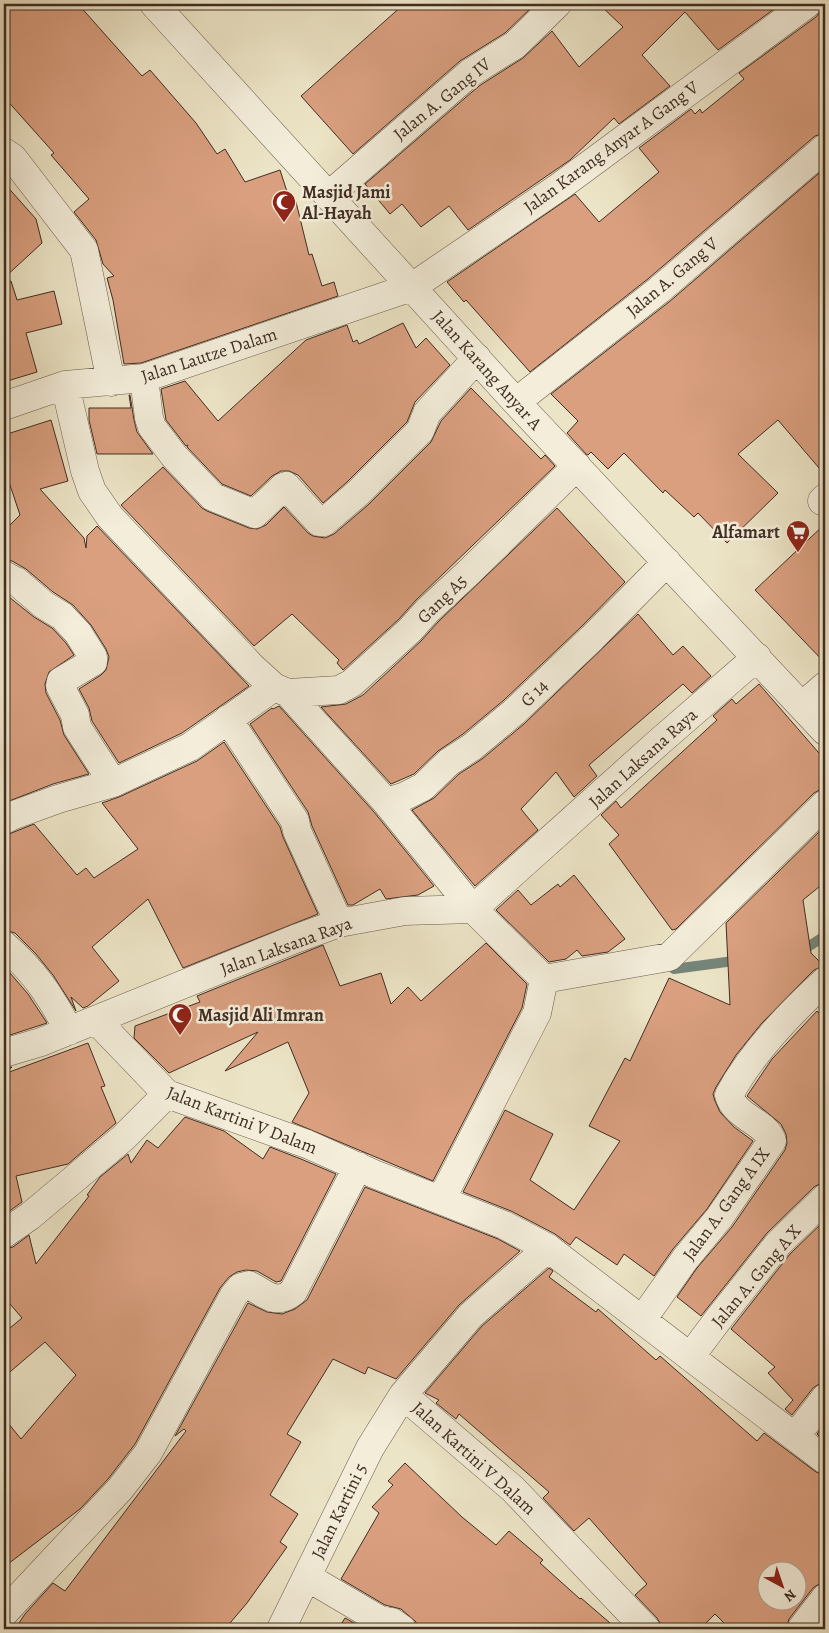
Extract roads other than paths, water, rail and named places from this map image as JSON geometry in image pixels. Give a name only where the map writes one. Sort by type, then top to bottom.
[{"type":"street","name":"Jalan Karang Anyar A","points":[[154,4],[516,402],[825,731]]},
{"type":"street","name":"Jalan A. Gang IV","points":[[328,196],[470,73],[515,45],[557,4]]},
{"type":"street","name":"Jalan Karang Anyar A Gang V","points":[[412,287],[559,187],[807,4]]},
{"type":"street","name":"Jalan A. Gang V","points":[[516,402],[659,290],[825,148]]},
{"type":"street","points":[[4,152],[13,158],[84,250],[111,382]]},
{"type":"street","name":"Jalan Lautze Dalam","points":[[4,406],[65,385],[144,378],[412,287]]},
{"type":"street","points":[[144,378],[149,418],[152,427],[174,456],[213,497],[255,514],[286,486],[321,522],[327,520],[358,493],[420,431],[423,419],[477,358]]},
{"type":"street","points":[[65,385],[85,471],[92,492],[101,506],[252,667],[281,690],[386,802],[473,909],[544,979]]},
{"type":"street","name":"Gang A5","points":[[281,690],[340,690],[352,683],[410,630],[427,611],[577,466]]},
{"type":"street","name":"G 14","points":[[386,802],[403,797],[423,787],[449,762],[472,747],[514,712],[592,638],[667,562]]},
{"type":"street","points":[[4,574],[12,580],[16,580],[44,605],[62,616],[78,633],[94,657],[93,662],[61,681],[60,686],[76,714],[77,727],[113,783]]},
{"type":"street","name":"Jalan Laksana Raya","points":[[4,1053],[69,1031],[339,923],[406,911],[473,909],[658,742],[757,657]]},
{"type":"street","points":[[802,706],[825,686]]},
{"type":"street","points":[[4,820],[58,799],[113,783],[190,747],[228,719],[281,690]]},
{"type":"street","points":[[228,719],[295,821],[297,831],[339,923]]},
{"type":"street","points":[[544,979],[669,957],[825,804]]},
{"type":"street","points":[[4,945],[24,962],[51,998],[69,1031]]},
{"type":"street","points":[[441,1200],[537,1013],[544,979]]},
{"type":"street","name":"Jalan A. Gang A IX","points":[[642,1320],[686,1259],[719,1218],[772,1141],[768,1134],[734,1108],[729,1095],[737,1080],[777,1029],[825,980]]},
{"type":"street","name":"Jalan Kartini V Dalam","points":[[96,1020],[167,1094],[307,1144],[504,1225],[548,1248],[825,1460]]},
{"type":"street","points":[[4,1234],[30,1216],[123,1138],[167,1094]]},
{"type":"street","points":[[4,1613],[120,1490],[148,1453],[234,1295],[241,1287],[250,1285],[275,1300],[285,1298],[293,1292],[358,1166]]},
{"type":"street","name":"Jalan A. Gang A X","points":[[690,1357],[778,1244],[825,1198]]},
{"type":"street","name":"Jalan Kartini V Dalam","points":[[548,1248],[470,1315],[402,1395],[513,1489],[646,1629]]},
{"type":"street","name":"Jalan Kartini 5","points":[[281,1629],[370,1448],[402,1395]]},
{"type":"street","points":[[795,1436],[825,1398]]},
{"type":"street","points":[[307,1577],[380,1620],[392,1622],[402,1629]]},
{"type":"street","points":[[801,1629],[825,1598]]},
{"type":"street","points":[[4,1625],[7,1629]]},
{"type":"waterway","points":[[797,949],[806,948],[825,936]]},
{"type":"waterway","points":[[674,969],[741,960]]},
{"type":"place","name":"Masjid Jami Al-Hayah","points":[[284,223]]},
{"type":"place","name":"Alfamart","points":[[798,553]]},
{"type":"place","name":"Masjid Ali Imran","points":[[180,1036]]}]
